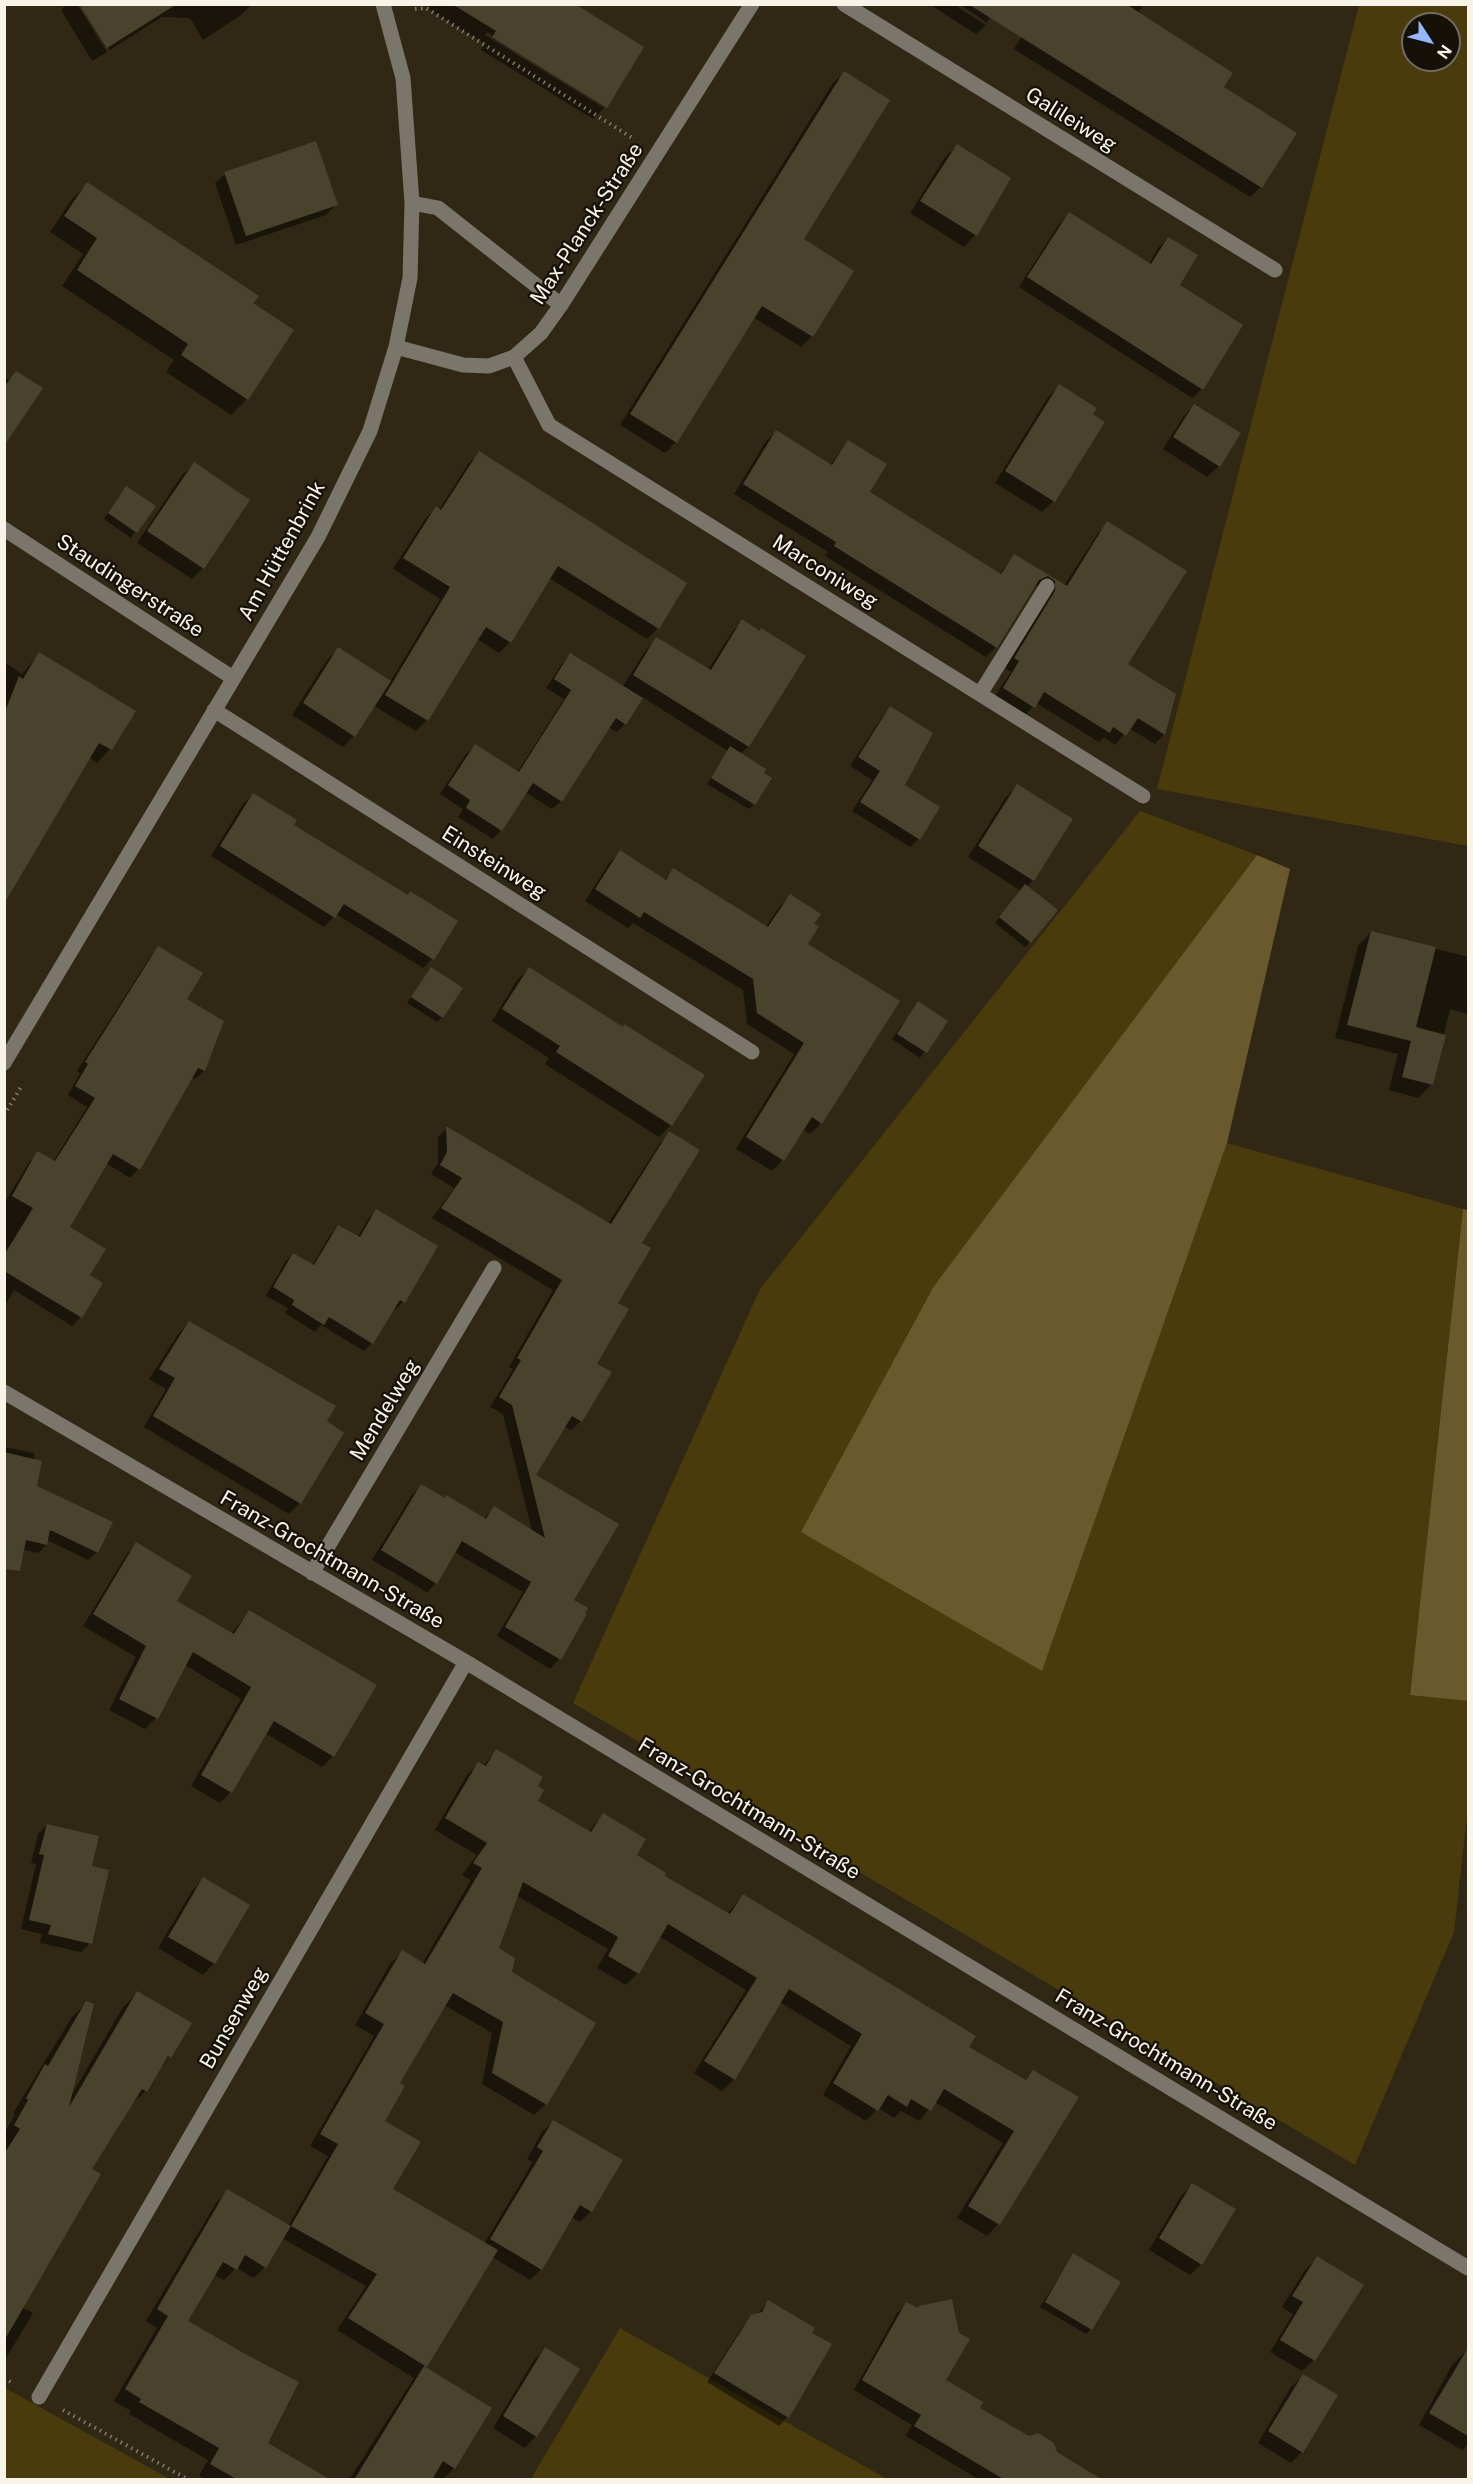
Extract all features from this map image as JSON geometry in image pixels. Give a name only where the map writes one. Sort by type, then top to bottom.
[{"type":"street","name":"Am Hüttenbrink","points":[[4,1063],[318,537],[370,430],[396,347],[410,278],[412,202],[403,78],[383,4]]},
{"type":"street","name":"Max-Planck-Straße","points":[[396,347],[463,365],[489,366],[514,357],[541,333],[561,306],[752,4]]},
{"type":"street","name":"Galileiweg","points":[[844,4],[1275,270]]},
{"type":"street","points":[[412,202],[438,208],[561,306]]},
{"type":"street","name":"Marconiweg","points":[[514,357],[549,425],[1143,796]]},
{"type":"street","name":"Staudingerstraße","points":[[4,529],[233,678]]},
{"type":"street","points":[[980,694],[1047,586]]},
{"type":"street","name":"Einsteinweg","points":[[214,710],[752,1052]]},
{"type":"street","name":"Mendelweg","points":[[312,1573],[494,1268]]},
{"type":"street","name":"Franz-Grochtmann-Straße","points":[[4,1392],[466,1662],[1468,2268]]},
{"type":"street","name":"Bunsenweg","points":[[39,2397],[466,1662]]},
{"type":"path","points":[[410,10],[426,8],[657,154]]},
{"type":"path","points":[[4,2378],[189,2480]]},
{"type":"shaded area","points":[[1359,5],[1468,5],[1468,846],[1157,789]]},
{"type":"shaded area","points":[[1140,811],[1257,855],[934,1286],[1042,1671],[1227,1143],[1463,1209],[1410,1694],[1468,1701],[1468,1807],[1454,1932],[1355,2165],[573,1703],[760,1289]]},
{"type":"shaded area","points":[[1257,855],[1290,869],[1227,1143],[1042,1671],[801,1532],[934,1286]]},
{"type":"shaded area","points":[[1463,1209],[1468,1210],[1468,1701],[1410,1695]]},
{"type":"shaded area","points":[[620,2328],[887,2479],[531,2479]]},
{"type":"shaded area","points":[[5,2388],[170,2479],[5,2479]]},
{"type":"building","points":[[79,4],[177,4],[107,48]]},
{"type":"building","points":[[452,4],[575,4],[644,47],[607,108],[492,37],[496,31]]},
{"type":"building","points":[[968,4],[1126,4],[1233,73],[1224,87],[1297,133],[1262,188]]},
{"type":"building","points":[[844,71],[890,100],[804,239],[854,271],[813,337],[762,306],[677,443],[630,414]]},
{"type":"building","points":[[316,141],[338,205],[246,236],[224,172]]},
{"type":"building","points":[[957,144],[1011,178],[977,236],[920,201]]},
{"type":"building","points":[[87,182],[259,296],[253,303],[294,330],[248,400],[181,355],[188,344],[77,270],[97,238],[64,216]]},
{"type":"building","points":[[1069,212],[1151,264],[1168,237],[1198,255],[1180,285],[1243,325],[1203,390],[1027,277]]},
{"type":"building","points":[[16,371],[43,388],[4,446],[4,387]]},
{"type":"building","points":[[1059,384],[1097,408],[1093,414],[1105,422],[1055,502],[1005,471]]},
{"type":"building","points":[[1194,404],[1241,433],[1220,467],[1173,437]]},
{"type":"building","points":[[776,430],[832,465],[848,440],[887,464],[870,492],[1001,574],[1014,554],[1067,586],[1107,521],[1187,571],[1128,664],[1176,694],[1165,735],[1138,718],[1126,736],[1113,727],[1110,733],[1044,692],[1035,708],[1003,688],[1019,661],[1014,658],[1055,591],[1055,581],[1048,576],[1039,580],[997,648],[834,546],[836,542],[743,484]]},
{"type":"building","points":[[479,451],[687,583],[659,629],[558,566],[511,643],[486,627],[428,721],[385,695],[450,587],[403,558],[436,506],[441,510]]},
{"type":"building","points":[[194,462],[250,500],[204,569],[147,531]]},
{"type":"building","points":[[126,486],[156,506],[137,533],[108,513]]},
{"type":"building","points":[[742,619],[806,656],[749,747],[633,675],[656,637],[711,670]]},
{"type":"building","points":[[338,647],[391,681],[355,737],[303,703]]},
{"type":"building","points":[[39,652],[136,711],[112,750],[99,743],[4,904],[4,714],[19,676],[23,679]]},
{"type":"building","points":[[570,653],[643,698],[626,725],[616,718],[562,802],[533,783],[502,831],[466,808],[470,800],[448,785],[475,744],[519,772],[571,690],[554,679]]},
{"type":"building","points":[[890,706],[933,733],[905,785],[940,807],[920,840],[860,802],[880,771],[858,757]]},
{"type":"building","points":[[730,746],[766,769],[764,773],[772,778],[755,805],[711,778]]},
{"type":"building","points":[[1017,784],[1073,819],[1034,881],[978,846]]},
{"type":"building","points":[[253,793],[297,820],[294,825],[408,895],[410,891],[458,921],[434,960],[344,904],[335,918],[220,846]]},
{"type":"building","points":[[620,850],[666,880],[673,868],[768,927],[790,894],[821,914],[814,924],[819,926],[808,944],[900,1001],[822,1124],[812,1117],[784,1161],[746,1137],[804,1043],[757,1013],[753,979],[644,912],[640,918],[595,889]]},
{"type":"building","points":[[1025,884],[1058,910],[1031,943],[999,917]]},
{"type":"building","points":[[1371,931],[1436,947],[1416,1027],[1446,1035],[1433,1085],[1402,1077],[1411,1041],[1347,1025]]},
{"type":"building","points":[[158,946],[203,973],[187,999],[224,1021],[205,1071],[198,1068],[140,1170],[113,1154],[70,1227],[106,1249],[90,1275],[103,1283],[82,1318],[4,1271],[4,1255],[33,1208],[12,1196],[37,1151],[55,1161],[95,1098],[75,1086],[88,1064],[85,1062]]},
{"type":"building","points":[[431,967],[463,988],[443,1018],[411,997]]},
{"type":"building","points":[[529,967],[623,1027],[624,1024],[705,1075],[672,1126],[556,1052],[560,1046],[502,1009]]},
{"type":"building","points":[[918,1001],[948,1021],[927,1053],[897,1034]]},
{"type":"building","points":[[446,1126],[611,1224],[669,1131],[700,1150],[642,1243],[651,1248],[618,1303],[629,1309],[597,1364],[612,1372],[582,1422],[572,1416],[536,1475],[619,1524],[574,1600],[588,1608],[585,1613],[587,1614],[561,1660],[505,1627],[531,1582],[462,1541],[437,1584],[381,1550],[421,1484],[445,1498],[446,1495],[486,1519],[494,1506],[545,1538],[512,1405],[499,1397],[521,1360],[517,1358],[562,1280],[441,1208],[462,1178],[440,1165],[447,1152]]},
{"type":"building","points":[[376,1209],[438,1246],[405,1303],[400,1300],[373,1344],[329,1317],[324,1325],[292,1305],[294,1300],[273,1287],[293,1253],[314,1265],[338,1225],[360,1237]]},
{"type":"building","points":[[189,1321],[336,1406],[327,1421],[344,1433],[301,1504],[153,1416],[175,1378],[159,1369]]},
{"type":"building","points":[[4,1452],[42,1461],[37,1486],[113,1522],[98,1553],[50,1530],[47,1545],[26,1540],[20,1571],[4,1569]]},
{"type":"building","points":[[136,1542],[192,1576],[177,1601],[234,1634],[249,1610],[377,1685],[334,1757],[274,1721],[232,1793],[201,1775],[251,1687],[193,1652],[158,1719],[119,1699],[146,1646],[93,1614]]},
{"type":"building","points":[[496,1749],[543,1777],[538,1786],[544,1790],[538,1801],[591,1832],[603,1813],[646,1839],[637,1855],[666,1873],[665,1876],[730,1914],[743,1894],[976,2036],[969,2047],[1026,2080],[1033,2070],[1079,2097],[1000,2225],[968,2206],[1014,2131],[944,2089],[931,2111],[911,2099],[907,2107],[888,2095],[878,2111],[833,2083],[862,2034],[789,1989],[735,2080],[704,2061],[757,1978],[668,1924],[639,1974],[608,1956],[618,1937],[523,1882],[499,1948],[515,1958],[512,1972],[596,2023],[547,2105],[492,2073],[503,2022],[453,1993],[400,2083],[405,2086],[385,2121],[421,2142],[393,2189],[498,2250],[427,2367],[348,2318],[377,2274],[291,2226],[338,2144],[320,2134],[384,2024],[365,2013],[402,1950],[425,1964],[482,1868],[473,1863],[487,1843],[445,1818],[478,1762],[486,1766]]},
{"type":"building","points":[[47,1824],[99,1836],[92,1866],[109,1870],[92,1944],[48,1934],[51,1925],[29,1920],[44,1855],[39,1854]]},
{"type":"building","points":[[203,1877],[250,1905],[215,1964],[168,1937]]},
{"type":"building","points":[[137,1991],[192,2023],[171,2058],[168,2056],[147,2092],[142,2089],[92,2169],[101,2174],[4,2341],[4,2154],[20,2129],[14,2125],[45,2064],[48,2066],[86,2001],[94,2004],[69,2107]]},
{"type":"building","points":[[553,2120],[623,2160],[592,2212],[580,2205],[542,2270],[490,2239],[543,2151],[537,2147]]},
{"type":"building","points":[[1192,2183],[1236,2209],[1202,2265],[1159,2238]]},
{"type":"building","points":[[227,2189],[291,2226],[266,2268],[245,2255],[237,2270],[223,2262],[188,2321],[299,2382],[268,2443],[331,2480],[238,2480],[210,2464],[219,2448],[139,2402],[141,2399],[125,2389],[168,2316],[157,2309]]},
{"type":"building","points":[[1073,2253],[1121,2282],[1092,2330],[1045,2302]]},
{"type":"building","points":[[1317,2256],[1364,2285],[1315,2361],[1280,2340],[1303,2302],[1292,2296]]},
{"type":"building","points":[[952,2299],[959,2333],[970,2339],[946,2380],[983,2402],[980,2408],[1029,2436],[1038,2433],[1054,2443],[1057,2452],[1103,2480],[1005,2480],[914,2426],[921,2415],[862,2380],[906,2302],[918,2308]]},
{"type":"building","points":[[768,2300],[815,2328],[812,2333],[832,2344],[789,2418],[714,2373],[751,2315],[762,2312]]},
{"type":"building","points":[[545,2347],[580,2369],[537,2437],[503,2416]]},
{"type":"building","points":[[1468,2348],[1468,2436],[1429,2413]]},
{"type":"building","points":[[424,2366],[492,2408],[455,2469],[443,2461],[432,2480],[354,2480]]},
{"type":"building","points":[[1303,2374],[1338,2395],[1303,2453],[1268,2431]]}]
